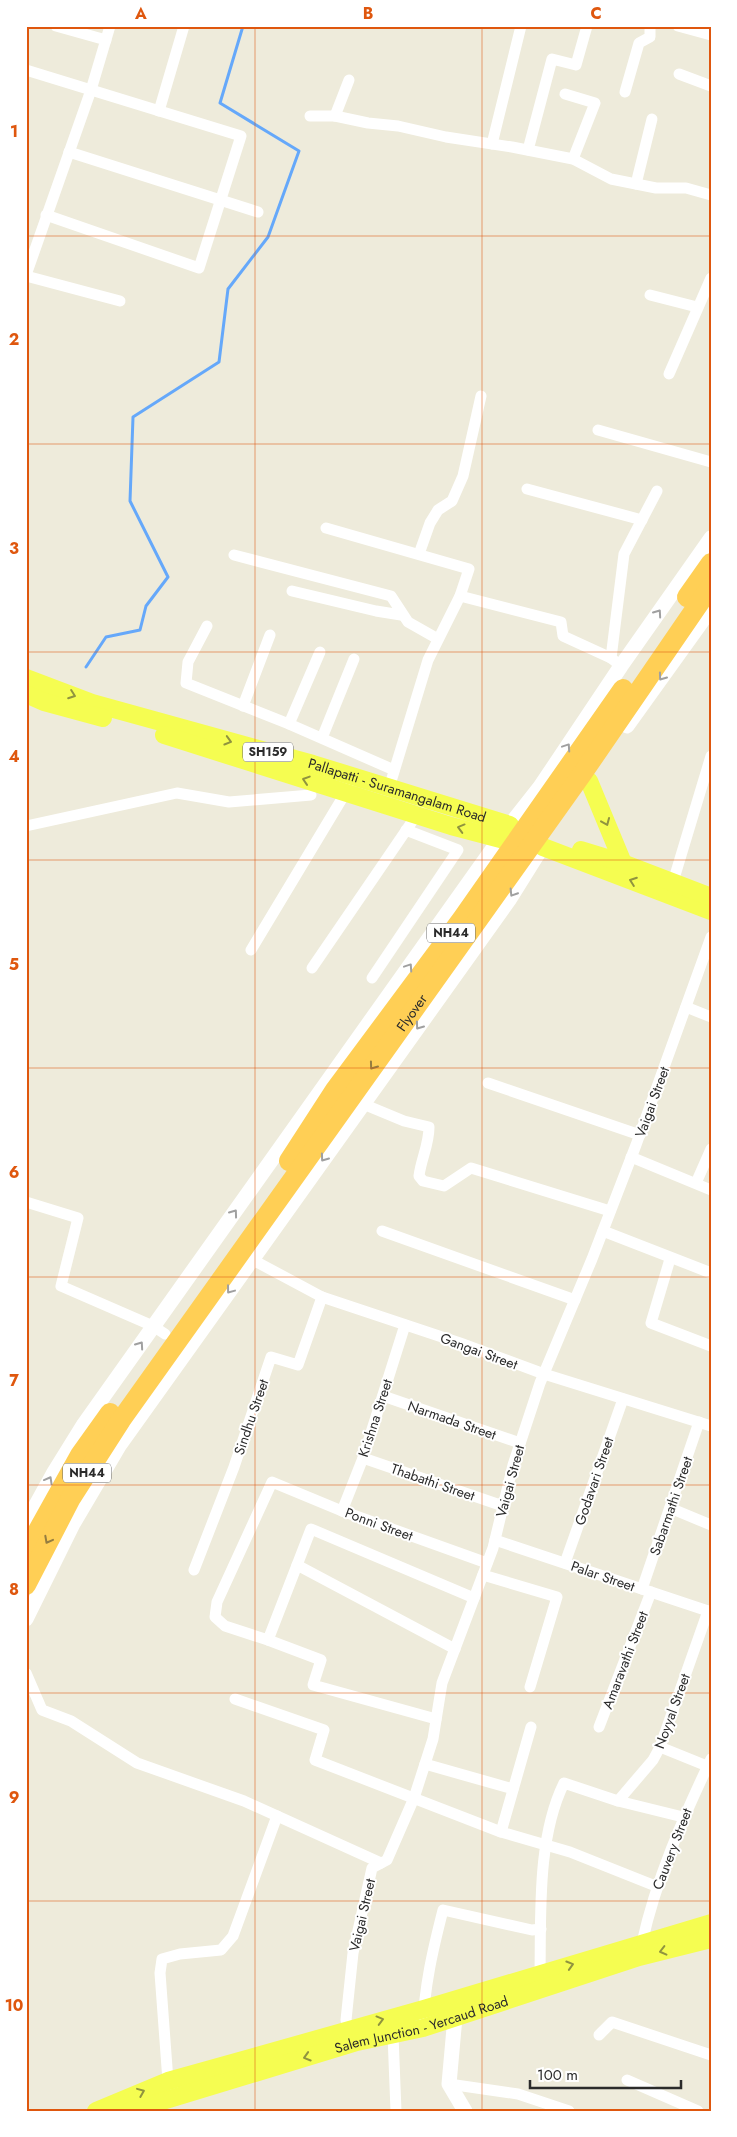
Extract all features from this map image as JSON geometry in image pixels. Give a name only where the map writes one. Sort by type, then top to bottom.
[{"type":"highway","name":"NH44","points":[[26,1552],[80,1455],[154,1362],[278,1178],[334,1090],[462,919],[711,563]]},
{"type":"highway","name":"Flyover","points":[[192,1306],[582,774],[711,586]]},
{"type":"highway","name":"NH44","points":[[26,1585],[71,1498],[121,1420],[154,1362]]},
{"type":"main road","name":"Pallapatti - Suramangalam Road","points":[[26,678],[92,703],[428,798],[508,831]]},
{"type":"main road","points":[[26,694],[44,702],[172,737],[417,814],[508,831]]},
{"type":"main road","points":[[589,781],[623,863]]},
{"type":"main road","name":"SH159","points":[[544,844],[544,824],[536,817],[524,815],[508,831],[515,851],[521,854],[527,855],[544,844],[623,863],[711,897]]},
{"type":"main road","points":[[544,844],[711,911]]},
{"type":"main road","points":[[96,2111],[168,2081],[424,2009],[711,1923]]},
{"type":"main road","name":"Salem Junction - Yercaud Road","points":[[132,2110],[356,2042],[423,2028],[639,1957],[711,1939]]},
{"type":"street","points":[[56,26],[106,40]]},
{"type":"street","points":[[110,26],[91,90],[26,276],[120,301]]},
{"type":"street","points":[[159,111],[184,26]]},
{"type":"street","points":[[492,144],[521,26]]},
{"type":"street","points":[[528,150],[552,59],[576,66],[587,26]]},
{"type":"street","points":[[625,92],[639,43],[650,37],[650,26]]},
{"type":"street","points":[[678,26],[711,35]]},
{"type":"street","points":[[26,70],[241,136],[200,268],[46,215]]},
{"type":"street","points":[[679,74],[711,86]]},
{"type":"street","points":[[335,116],[349,80]]},
{"type":"street","points":[[565,94],[595,103],[573,159]]},
{"type":"street","points":[[310,116],[335,116],[528,150],[573,159],[611,179],[656,188],[686,188],[711,195]]},
{"type":"street","points":[[636,184],[652,119]]},
{"type":"street","points":[[69,152],[258,212]]},
{"type":"street","points":[[669,374],[711,278]]},
{"type":"street","points":[[650,295],[697,307]]},
{"type":"street","points":[[419,554],[430,523],[438,510],[452,501],[464,476],[481,396]]},
{"type":"street","points":[[598,430],[711,462]]},
{"type":"street","points":[[527,489],[642,520]]},
{"type":"street","points":[[616,662],[624,554],[657,491]]},
{"type":"street","points":[[326,528],[469,569],[460,596],[428,660],[389,788]]},
{"type":"street","points":[[26,1619],[73,1524],[119,1446],[172,1336],[371,1023],[540,787],[616,662],[711,538]]},
{"type":"street","points":[[234,555],[392,596],[408,622],[438,639]]},
{"type":"street","points":[[292,591],[376,611],[402,615]]},
{"type":"street","points":[[460,596],[561,622],[563,636],[616,662]]},
{"type":"street","points":[[26,1523],[84,1424],[172,1336],[253,1260],[362,1104],[509,900],[544,844],[711,610]]},
{"type":"street","points":[[207,626],[188,662],[186,683],[289,724],[394,770]]},
{"type":"street","points":[[243,706],[270,635]]},
{"type":"street","points":[[289,724],[320,652]]},
{"type":"street","points":[[322,738],[354,659]]},
{"type":"street","points":[[673,882],[711,756]]},
{"type":"street","points":[[251,950],[355,777]]},
{"type":"street","points":[[26,826],[177,794],[229,802],[312,795]]},
{"type":"street","points":[[312,968],[428,798]]},
{"type":"street","points":[[372,978],[458,850],[406,830]]},
{"type":"street","name":"Vaigai Street","points":[[349,2029],[346,2020],[353,1953],[372,1868],[387,1860],[414,1798],[433,1739],[442,1683],[495,1540],[520,1443],[544,1374],[640,1135],[711,937]]},
{"type":"street","points":[[686,1007],[711,1017]]},
{"type":"street","points":[[488,1083],[640,1135]]},
{"type":"street","points":[[362,1104],[404,1121],[429,1127],[429,1143],[420,1163],[419,1176],[424,1181],[444,1186],[471,1168],[610,1211]]},
{"type":"street","points":[[696,1183],[711,1149]]},
{"type":"street","points":[[631,1157],[711,1190]]},
{"type":"street","points":[[26,1202],[78,1218],[61,1286],[172,1336]]},
{"type":"street","points":[[382,1230],[575,1300]]},
{"type":"street","points":[[603,1231],[670,1259],[711,1273]]},
{"type":"street","points":[[670,1259],[651,1323],[711,1346]]},
{"type":"street","name":"Gangai Street","points":[[253,1260],[322,1297],[544,1374],[711,1426]]},
{"type":"street","name":"Sindhu Street","points":[[194,1570],[234,1467],[271,1357],[298,1365],[322,1297]]},
{"type":"street","name":"Krishna Street","points":[[342,1511],[363,1458],[405,1325]]},
{"type":"street","name":"Narmada Street","points":[[383,1396],[520,1443]]},
{"type":"street","name":"Godavari Street","points":[[565,1563],[623,1399]]},
{"type":"street","name":"Sabarmathi Street","points":[[647,1591],[670,1508],[699,1422]]},
{"type":"street","name":"Thabathi Street","points":[[363,1458],[503,1506]]},
{"type":"street","name":"Ponni Street","points":[[268,1640],[225,1626],[215,1617],[217,1602],[272,1482],[342,1511],[487,1564]]},
{"type":"street","points":[[670,1508],[711,1525]]},
{"type":"street","points":[[436,1719],[313,1685],[321,1660],[268,1640],[311,1529],[474,1598]]},
{"type":"street","name":"Palar Street","points":[[495,1540],[709,1612]]},
{"type":"street","points":[[297,1565],[455,1648]]},
{"type":"street","points":[[482,1575],[557,1597],[530,1687]]},
{"type":"street","name":"Amaravathi Street","points":[[599,1727],[647,1591]]},
{"type":"street","name":"Noyyal Street","points":[[618,1801],[653,1760],[660,1747],[709,1612]]},
{"type":"street","points":[[26,1673],[42,1710],[70,1721],[137,1763],[244,1801],[382,1863]]},
{"type":"street","points":[[234,1699],[324,1730],[315,1760],[500,1832],[570,1852],[658,1887]]},
{"type":"street","points":[[500,1832],[531,1727]]},
{"type":"street","points":[[660,1747],[709,1762]]},
{"type":"street","name":"Cauvery Street","points":[[642,1943],[650,1908],[683,1817],[709,1762]]},
{"type":"street","points":[[425,1764],[513,1789]]},
{"type":"street","points":[[540,1974],[545,1845],[559,1794],[564,1784],[618,1801],[683,1817]]},
{"type":"street","points":[[168,2081],[160,1973],[162,1959],[173,1955],[221,1950],[233,1936],[278,1816]]},
{"type":"street","points":[[423,2028],[429,1964],[443,1910],[532,1930],[541,1929]]},
{"type":"street","points":[[455,2017],[449,2084],[465,2111]]},
{"type":"street","points":[[599,2035],[612,2022],[711,2055]]},
{"type":"street","points":[[393,2035],[396,2111]]},
{"type":"street","points":[[627,2080],[698,2111]]},
{"type":"street","points":[[449,2084],[518,2094],[569,2111]]},
{"type":"waterway","points":[[86,667],[106,637],[140,630],[146,606],[168,577],[130,501],[133,417],[219,362],[228,289],[268,237],[299,151],[220,103],[243,26]]}]
